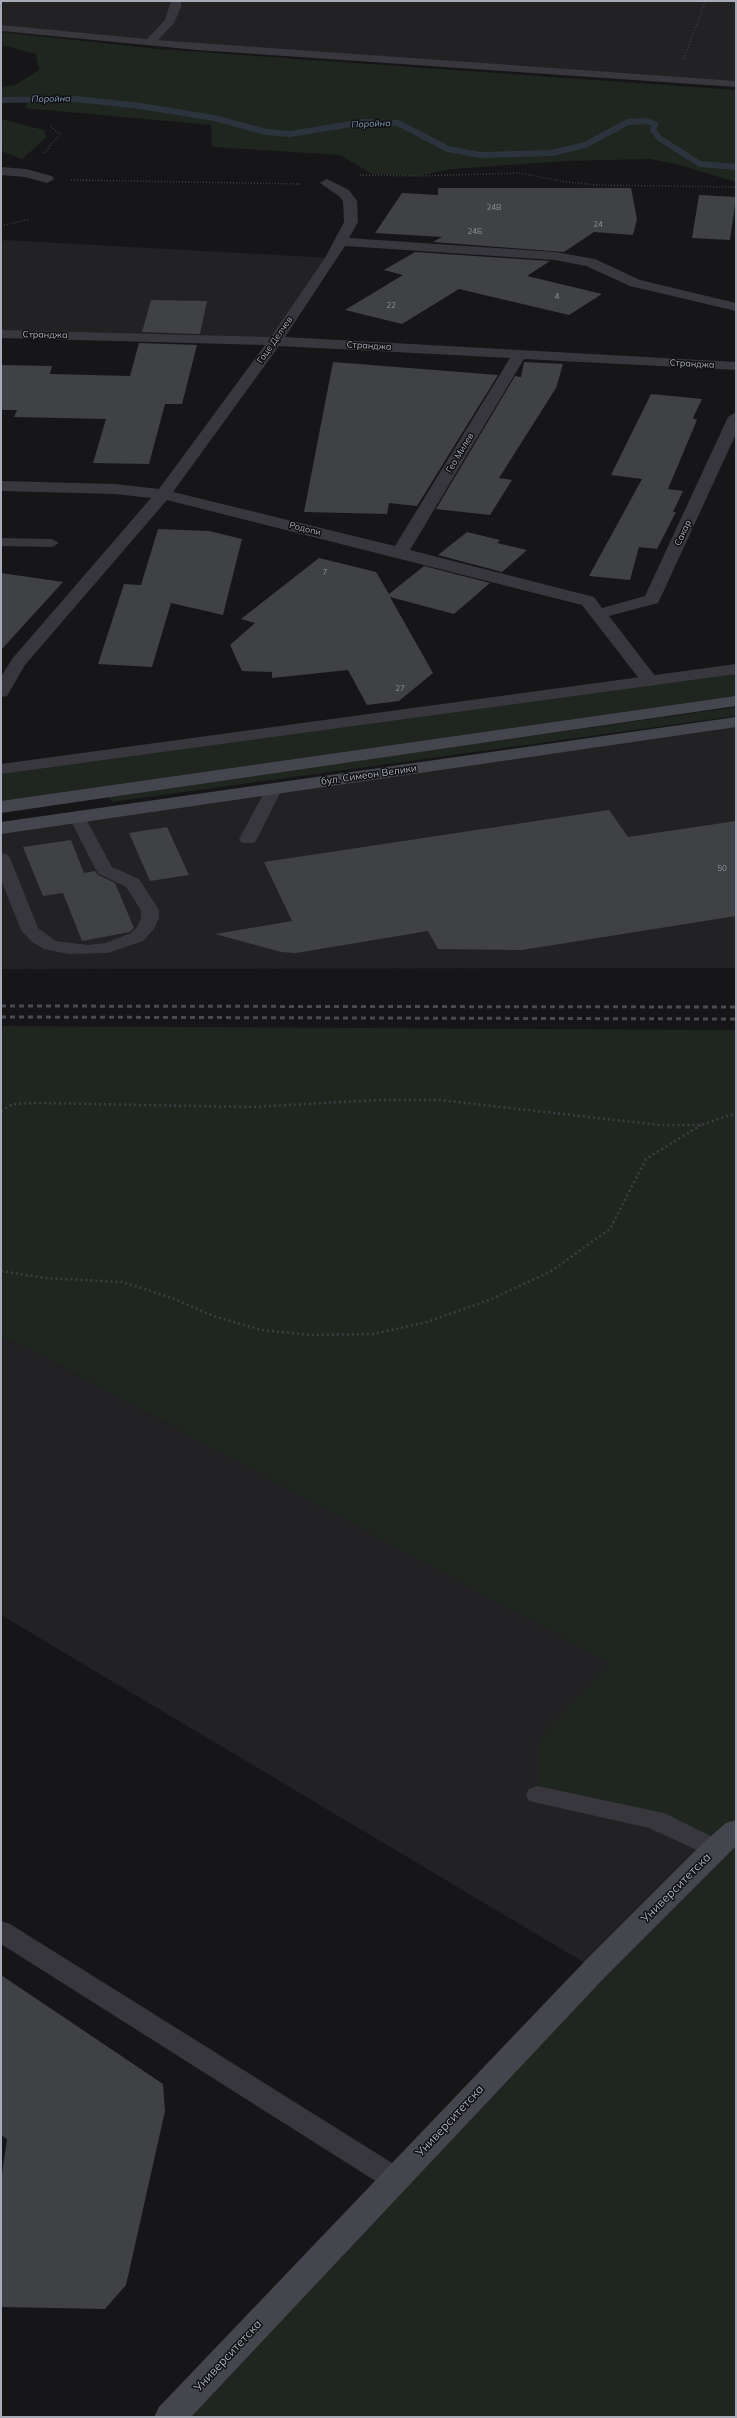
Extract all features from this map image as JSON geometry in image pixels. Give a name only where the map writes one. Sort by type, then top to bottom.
[{"type":"main road","points":[[1,807],[736,700]]},
{"type":"main road","name":"бул. Симеон Велики","points":[[1,828],[736,722]]},
{"type":"main road","name":"Университетска","points":[[170,2417],[595,1968],[736,1830]]},
{"type":"street","points":[[1,171],[26,173],[47,179]]},
{"type":"street","name":"Гоце Делчев","points":[[1,692],[18,662],[163,494],[275,341],[342,242],[351,222],[350,200],[344,193],[328,183]]},
{"type":"street","points":[[342,242],[555,256],[590,262],[635,283],[736,307]]},
{"type":"street","name":"Странджа","points":[[1,334],[275,341],[736,366]]},
{"type":"street","name":"Гео Милев","points":[[400,552],[520,354]]},
{"type":"street","name":"Сакар","points":[[599,614],[652,599],[736,417]]},
{"type":"street","name":"Родопи","points":[[1,486],[115,489],[163,494],[400,552],[588,601],[650,681]]},
{"type":"street","points":[[1,662],[18,662]]},
{"type":"lane","points":[[149,43],[170,21],[176,7],[176,1]]},
{"type":"lane","points":[[1,28],[149,43],[736,84]]},
{"type":"lane","points":[[1,542],[52,542]]},
{"type":"lane","points":[[1,769],[736,669]]},
{"type":"lane","points":[[248,839],[274,788]]},
{"type":"lane","points":[[1,858],[30,930],[38,938],[50,945],[62,948],[88,950],[108,948],[137,937],[146,928],[150,918],[150,910],[133,883],[105,870],[78,817]]},
{"type":"lane","points":[[538,1795],[655,1820],[714,1850]]},
{"type":"lane","points":[[1,1931],[395,2179]]},
{"type":"path","points":[[676,80],[705,1]]},
{"type":"path","points":[[26,173],[60,134],[50,126]]},
{"type":"path","points":[[47,179],[239,184],[328,183],[351,175],[419,176],[519,173],[566,182],[597,185],[736,186]]},
{"type":"path","points":[[1,226],[30,218]]},
{"type":"path","points":[[1,1111],[13,1104],[38,1103],[252,1107],[378,1100],[440,1100],[512,1106],[659,1125],[701,1125]]},
{"type":"path","points":[[1,1271],[45,1278],[122,1282],[172,1298],[216,1317],[262,1330],[312,1335],[373,1334],[434,1319],[489,1300],[550,1272],[610,1229],[646,1159],[701,1125],[736,1113]]},
{"type":"shaded area","points":[[1,1],[736,1],[736,84],[1,28]]},
{"type":"shaded area","points":[[1,32],[158,49],[736,90],[736,182],[679,165],[650,159],[567,161],[451,169],[419,176],[372,174],[340,155],[212,147],[211,125],[24,108],[29,101],[1,100],[1,87],[15,85],[39,70],[36,54],[1,45]]},
{"type":"shaded area","points":[[1,119],[44,130],[47,137],[22,159],[1,151]]},
{"type":"shaded area","points":[[4,240],[332,258],[275,341],[1,334],[1,243]]},
{"type":"shaded area","points":[[736,669],[736,701],[1,807],[1,769]]},
{"type":"shaded area","points":[[736,707],[736,716],[112,802],[108,796]]},
{"type":"shaded area","points":[[736,722],[736,968],[1,969],[1,828]]},
{"type":"shaded area","points":[[1,1026],[736,1030],[736,2417],[170,2417],[714,1850],[655,1820],[538,1795],[539,1739],[610,1663],[22,1345],[1,1338]]},
{"type":"shaded area","points":[[1,1338],[22,1345],[611,1663],[539,1739],[655,1820],[714,1849],[595,1969],[1,1615]]},
{"type":"building","points":[[438,188],[631,188],[637,219],[633,235],[594,232],[564,252],[433,242],[442,237],[375,233],[402,193],[438,195]]},
{"type":"building","points":[[699,195],[736,197],[730,240],[692,238]]},
{"type":"building","points":[[415,252],[550,261],[527,276],[602,294],[569,315],[459,289],[402,324],[345,310],[403,275],[384,270]]},
{"type":"building","points":[[151,300],[207,301],[200,334],[142,332]]},
{"type":"building","points":[[139,343],[197,345],[182,404],[165,404],[149,464],[93,463],[106,419],[14,417],[17,410],[1,410],[1,365],[52,366],[50,374],[130,376]]},
{"type":"building","points":[[333,362],[498,375],[417,506],[389,503],[387,514],[304,512]]},
{"type":"building","points":[[524,362],[563,364],[556,388],[499,478],[512,480],[490,515],[436,509],[515,376],[521,377]]},
{"type":"building","points":[[651,394],[702,399],[693,418],[697,420],[668,489],[683,491],[673,512],[676,512],[657,549],[639,547],[630,580],[589,576],[642,479],[611,475]]},
{"type":"building","points":[[158,529],[209,531],[242,539],[223,615],[171,603],[152,667],[98,664],[124,584],[141,585]]},
{"type":"building","points":[[467,532],[500,540],[497,543],[527,550],[502,572],[438,555]]},
{"type":"building","points":[[319,558],[376,572],[389,594],[424,566],[490,583],[454,614],[390,597],[433,673],[399,701],[367,705],[348,670],[272,678],[272,672],[242,671],[230,645],[255,623],[241,619]]},
{"type":"building","points":[[1,573],[63,582],[1,650]]},
{"type":"building","points":[[609,810],[628,837],[736,821],[736,916],[522,950],[438,949],[428,931],[296,953],[281,952],[215,934],[292,921],[264,862]]},
{"type":"building","points":[[167,827],[189,875],[150,881],[129,833]]},
{"type":"building","points":[[71,840],[84,873],[95,871],[98,875],[115,883],[134,928],[130,932],[82,941],[63,893],[43,896],[23,847]]},
{"type":"building","points":[[1,1975],[163,2084],[165,2111],[126,2285],[105,2309],[1,2307],[1,2181],[7,2139],[1,2135]]},
{"type":"waterway","name":"Поройна","points":[[1,100],[76,99],[140,106],[214,118],[266,132],[290,134],[364,122],[398,123],[448,149],[480,155],[552,153],[585,145],[628,122],[646,121],[655,124],[653,130],[659,138],[700,164],[736,167]]},
{"type":"railway","points":[[1,1006],[736,1007]]},
{"type":"railway","points":[[1,1017],[736,1019]]}]
